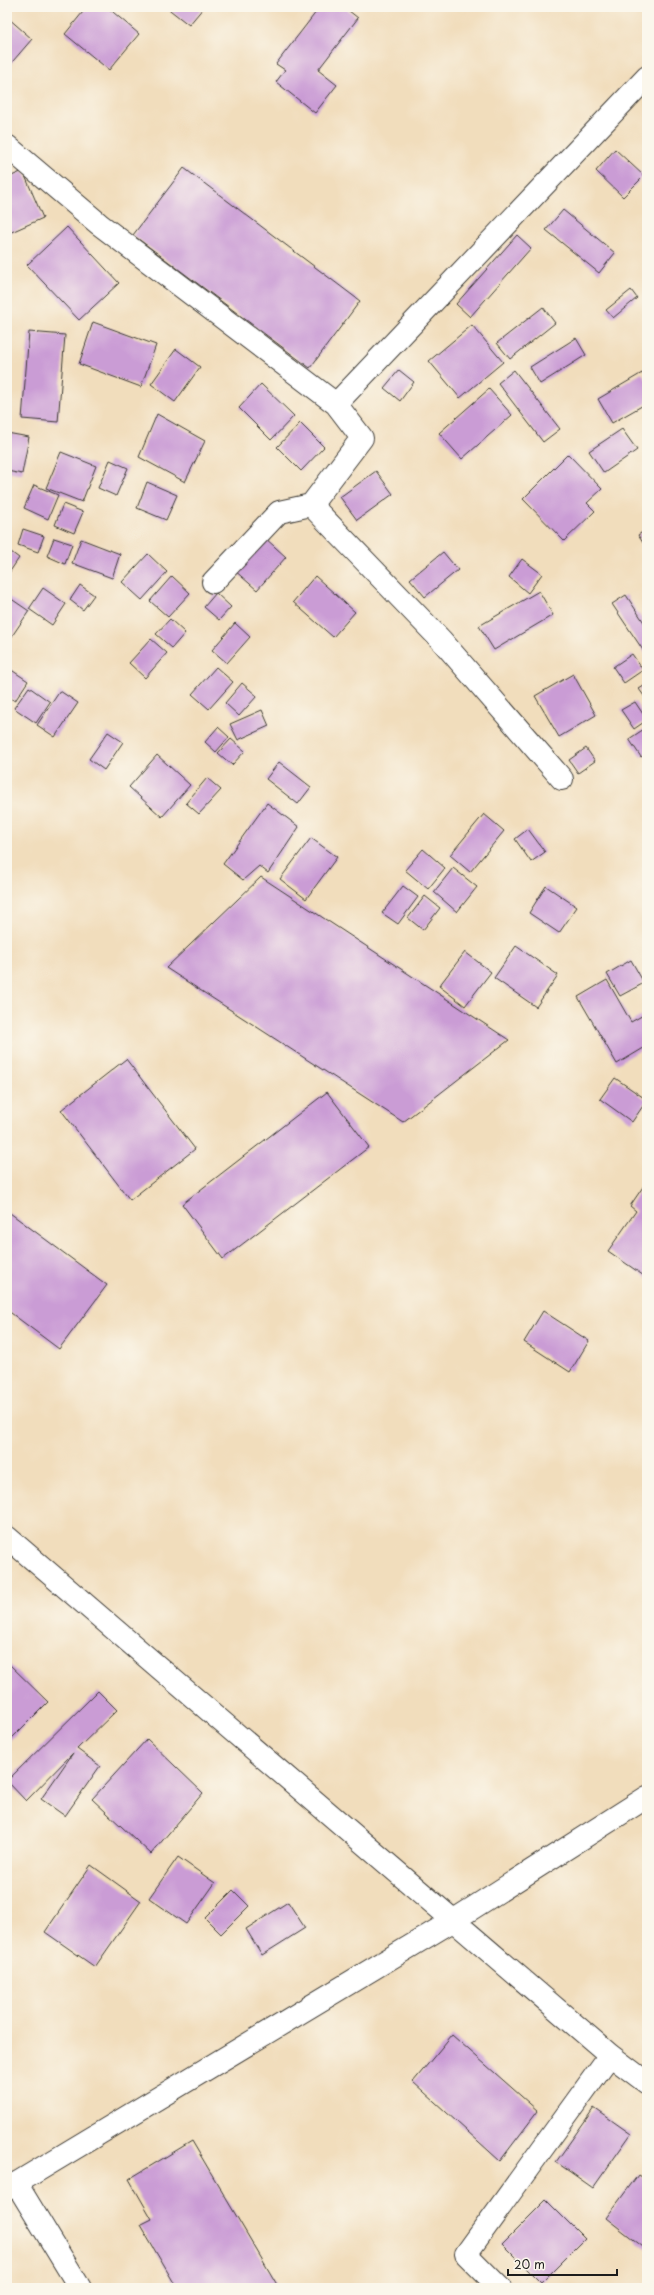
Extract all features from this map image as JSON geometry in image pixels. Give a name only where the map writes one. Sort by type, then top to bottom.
[{"type":"street","points":[[336,404],[647,77]]},
{"type":"street","points":[[7,146],[99,224],[336,404],[362,438],[311,504],[279,512],[213,582]]},
{"type":"street","points":[[311,504],[442,641],[562,778]]},
{"type":"street","points":[[7,1536],[610,2055],[647,2083]]},
{"type":"street","points":[[80,2288],[11,2186],[454,1920],[647,1797]]},
{"type":"street","points":[[500,2288],[466,2254],[610,2055]]},
{"type":"building","points":[[87,7],[107,7],[139,34],[109,70],[65,34]]},
{"type":"building","points":[[166,7],[204,7],[189,25]]},
{"type":"building","points":[[320,7],[344,7],[358,18],[318,70],[337,85],[315,113],[276,82],[285,70],[276,64]]},
{"type":"building","points":[[7,17],[32,39],[7,68]]},
{"type":"building","points":[[615,149],[644,176],[623,197],[596,171]]},
{"type":"building","points":[[184,168],[360,301],[310,368],[133,235]]},
{"type":"building","points":[[23,171],[43,218],[7,234],[7,178]]},
{"type":"building","points":[[563,210],[615,253],[599,273],[546,230]]},
{"type":"building","points":[[67,227],[119,283],[79,320],[27,265]]},
{"type":"building","points":[[517,235],[531,248],[470,317],[456,304]]},
{"type":"building","points":[[631,290],[637,298],[613,318],[606,310]]},
{"type":"building","points":[[543,307],[555,323],[510,359],[497,343]]},
{"type":"building","points":[[93,322],[156,345],[141,387],[79,364]]},
{"type":"building","points":[[472,325],[503,362],[460,398],[429,361]]},
{"type":"building","points":[[29,332],[65,335],[58,422],[22,419]]},
{"type":"building","points":[[576,338],[586,355],[540,384],[530,367]]},
{"type":"building","points":[[176,349],[200,367],[175,402],[151,384]]},
{"type":"building","points":[[399,370],[414,382],[400,401],[384,388]]},
{"type":"building","points":[[514,370],[560,429],[543,442],[498,383]]},
{"type":"building","points":[[642,373],[647,381],[647,403],[612,423],[598,399]]},
{"type":"building","points":[[261,384],[294,416],[271,440],[239,408]]},
{"type":"building","points":[[489,389],[512,415],[462,459],[439,433]]},
{"type":"building","points":[[157,414],[205,441],[185,482],[139,457]]},
{"type":"building","points":[[300,423],[324,447],[301,471],[277,447]]},
{"type":"building","points":[[622,429],[637,450],[604,473],[589,451]]},
{"type":"building","points":[[7,433],[29,437],[22,474],[7,471]]},
{"type":"building","points":[[61,452],[96,466],[82,502],[46,488]]},
{"type":"building","points":[[568,454],[602,489],[587,503],[595,511],[564,541],[523,499]]},
{"type":"building","points":[[110,460],[128,468],[116,496],[98,488]]},
{"type":"building","points":[[376,471],[393,494],[357,520],[340,497]]},
{"type":"building","points":[[147,482],[177,495],[166,520],[137,508]]},
{"type":"building","points":[[34,485],[58,495],[48,519],[24,508]]},
{"type":"building","points":[[63,504],[83,512],[74,533],[55,525]]},
{"type":"building","points":[[23,529],[44,536],[38,552],[18,545]]},
{"type":"building","points":[[647,529],[647,549],[638,535]]},
{"type":"building","points":[[264,537],[286,557],[257,590],[234,570]]},
{"type":"building","points":[[54,538],[72,544],[65,564],[47,556]]},
{"type":"building","points":[[81,539],[120,554],[112,578],[72,563]]},
{"type":"building","points":[[7,549],[19,558],[7,576]]},
{"type":"building","points":[[443,552],[458,570],[425,597],[410,579]]},
{"type":"building","points":[[148,554],[167,572],[142,600],[122,582]]},
{"type":"building","points":[[522,559],[542,574],[528,593],[509,577]]},
{"type":"building","points":[[172,576],[190,593],[168,617],[150,601]]},
{"type":"building","points":[[315,576],[355,612],[333,637],[293,602]]},
{"type":"building","points":[[80,585],[94,595],[83,610],[70,600]]},
{"type":"building","points":[[43,588],[66,604],[52,625],[29,609]]},
{"type":"building","points":[[539,591],[553,615],[494,650],[479,626]]},
{"type":"building","points":[[216,593],[231,607],[219,620],[204,607]]},
{"type":"building","points":[[626,595],[647,627],[647,656],[612,604]]},
{"type":"building","points":[[7,596],[29,611],[10,639],[7,637]]},
{"type":"building","points":[[170,619],[185,633],[172,648],[156,634]]},
{"type":"building","points":[[235,623],[250,637],[227,663],[212,650]]},
{"type":"building","points":[[151,639],[167,653],[145,678],[129,663]]},
{"type":"building","points":[[632,654],[643,670],[624,683],[613,667]]},
{"type":"building","points":[[7,667],[28,681],[15,701],[7,696]]},
{"type":"building","points":[[216,667],[233,682],[209,709],[192,694]]},
{"type":"building","points":[[573,674],[596,715],[559,737],[535,696]]},
{"type":"building","points":[[242,683],[257,696],[239,716],[225,703]]},
{"type":"building","points":[[647,684],[647,700],[639,689]]},
{"type":"building","points":[[29,687],[50,702],[36,723],[14,708]]},
{"type":"building","points":[[60,691],[78,703],[55,737],[37,725]]},
{"type":"building","points":[[635,702],[647,720],[634,729],[621,710]]},
{"type":"building","points":[[262,710],[269,726],[238,740],[230,724]]},
{"type":"building","points":[[218,727],[229,737],[216,752],[205,742]]},
{"type":"building","points":[[647,727],[647,753],[641,757],[629,739]]},
{"type":"building","points":[[108,732],[123,742],[104,770],[89,759]]},
{"type":"building","points":[[231,739],[245,751],[232,765],[218,753]]},
{"type":"building","points":[[586,748],[595,761],[578,773],[569,760]]},
{"type":"building","points":[[157,755],[190,785],[162,817],[129,787]]},
{"type":"building","points":[[279,762],[311,787],[298,804],[266,779]]},
{"type":"building","points":[[207,778],[221,790],[199,814],[186,803]]},
{"type":"building","points":[[267,803],[299,827],[268,873],[259,866],[243,880],[223,864]]},
{"type":"building","points":[[484,814],[504,831],[470,872],[450,855]]},
{"type":"building","points":[[528,829],[545,852],[531,862],[515,839]]},
{"type":"building","points":[[311,838],[337,857],[306,899],[280,879]]},
{"type":"building","points":[[423,849],[445,868],[428,889],[405,870]]},
{"type":"building","points":[[453,868],[477,887],[457,912],[434,892]]},
{"type":"building","points":[[261,877],[509,1040],[403,1122],[166,968]]},
{"type":"building","points":[[403,886],[418,897],[398,924],[382,913]]},
{"type":"building","points":[[546,886],[577,907],[559,933],[529,913]]},
{"type":"building","points":[[425,896],[440,908],[423,930],[408,918]]},
{"type":"building","points":[[516,946],[558,975],[536,1007],[494,978]]},
{"type":"building","points":[[465,952],[491,972],[465,1006],[439,986]]},
{"type":"building","points":[[631,960],[644,983],[620,996],[607,974]]},
{"type":"building","points":[[607,980],[631,1022],[647,1013],[647,1046],[617,1064],[578,997]]},
{"type":"building","points":[[126,1059],[195,1149],[130,1200],[61,1110]]},
{"type":"building","points":[[615,1078],[647,1100],[632,1122],[600,1099]]},
{"type":"building","points":[[327,1092],[369,1147],[223,1259],[182,1204]]},
{"type":"building","points":[[647,1181],[647,1278],[608,1251],[636,1211],[630,1206]]},
{"type":"building","points":[[10,1213],[107,1285],[59,1349],[7,1310],[7,1217]]},
{"type":"building","points":[[543,1311],[589,1341],[570,1372],[524,1342]]},
{"type":"building","points":[[7,1662],[48,1702],[7,1743]]},
{"type":"building","points":[[98,1691],[117,1710],[77,1749],[100,1766],[65,1816],[41,1799],[73,1753],[26,1801],[7,1781]]},
{"type":"building","points":[[147,1739],[203,1793],[151,1854],[92,1799]]},
{"type":"building","points":[[178,1857],[215,1883],[186,1924],[149,1898]]},
{"type":"building","points":[[91,1865],[141,1901],[95,1967],[45,1932]]},
{"type":"building","points":[[233,1890],[249,1906],[221,1934],[205,1918]]},
{"type":"building","points":[[288,1902],[305,1928],[262,1955],[246,1929]]},
{"type":"building","points":[[452,2035],[538,2111],[500,2161],[413,2082]]},
{"type":"building","points":[[594,2108],[631,2134],[593,2188],[556,2162]]},
{"type":"building","points":[[192,2141],[279,2288],[177,2288],[140,2225],[152,2219],[129,2179]]},
{"type":"building","points":[[638,2175],[647,2181],[647,2250],[606,2218]]},
{"type":"building","points":[[546,2200],[585,2239],[541,2283],[502,2244]]}]
